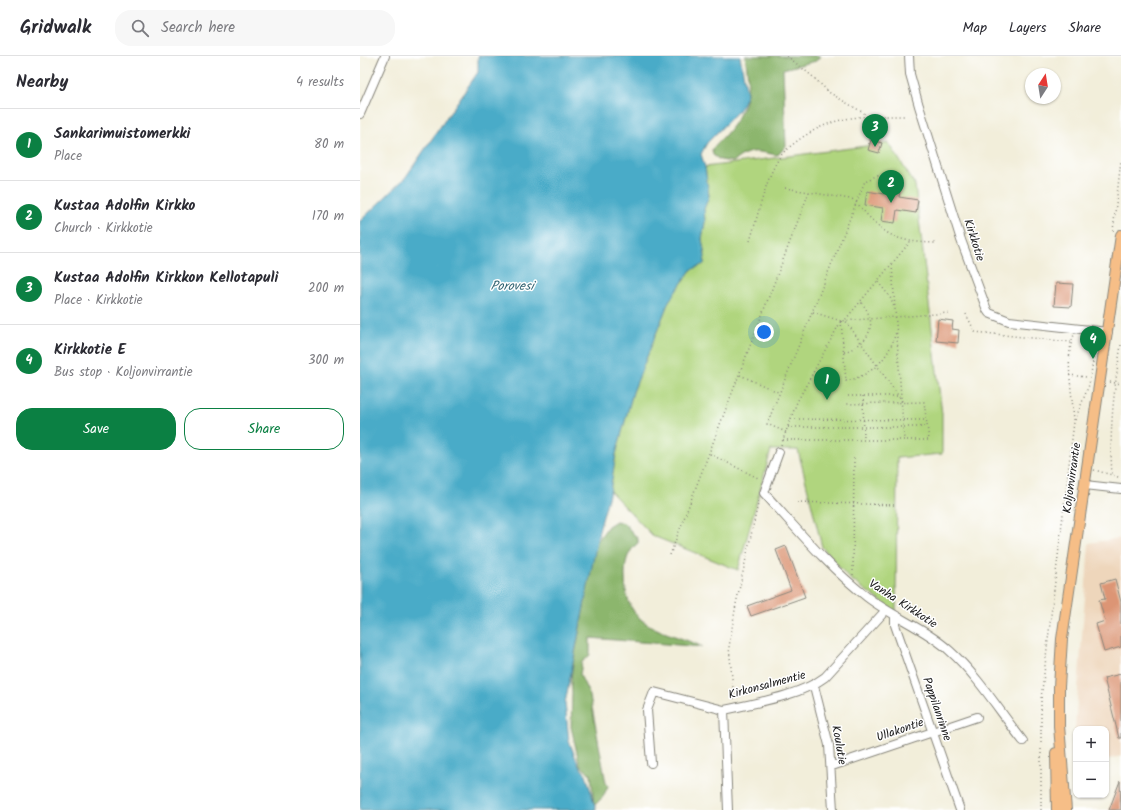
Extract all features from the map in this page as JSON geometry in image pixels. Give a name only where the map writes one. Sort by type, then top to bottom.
[{"type":"main road","name":"Koljonvirrantie","points":[[1066,810],[1059,726],[1059,687],[1062,639],[1121,236]]},
{"type":"main road","name":"Koljonvirrantie","points":[[1057,810],[1055,774],[1056,739],[1059,726]]},
{"type":"street","points":[[360,114],[385,56]]},
{"type":"street","name":"Kirkkotie","points":[[909,56],[910,74],[919,106],[961,240],[989,313],[1009,321],[1093,329],[1108,332]]},
{"type":"street","points":[[764,493],[779,452]]},
{"type":"street","points":[[1085,485],[1121,489]]},
{"type":"street","name":"Vanha Kirkkotie","points":[[764,493],[845,578],[886,610],[938,641],[951,652],[964,665],[1023,742]]},
{"type":"street","name":"Kirkonsalmentie","points":[[728,810],[724,710],[814,686],[825,677],[886,610]]},
{"type":"street","name":"Pappilanrinne","points":[[895,616],[895,625],[960,810]]},
{"type":"street","name":"Koulutie","points":[[814,686],[829,745],[832,766],[833,810]]},
{"type":"street","points":[[650,763],[647,710],[654,692],[724,710]]},
{"type":"street","name":"Ullakontie","points":[[832,766],[977,717]]},
{"type":"path","points":[[787,56],[830,93],[867,115]]},
{"type":"path","points":[[750,241],[772,171],[778,159],[788,148],[813,130],[837,120],[867,115],[905,116]]},
{"type":"path","points":[[869,144],[874,116]]},
{"type":"path","points":[[786,432],[767,424],[865,181],[876,176],[888,175]]},
{"type":"path","points":[[785,188],[857,201],[877,226],[902,241],[936,243]]},
{"type":"path","points":[[670,555],[710,454],[809,192]]},
{"type":"path","points":[[845,320],[910,242]]},
{"type":"path","points":[[892,265],[904,440]]},
{"type":"path","points":[[878,282],[890,297],[895,311]]},
{"type":"path","points":[[844,352],[862,344],[868,336],[870,318],[867,310],[861,302]]},
{"type":"path","points":[[812,312],[841,321],[949,313]]},
{"type":"path","points":[[966,314],[975,332],[1071,342]]},
{"type":"path","points":[[845,320],[902,402]]},
{"type":"path","points":[[841,321],[846,381],[861,377],[878,366],[887,354],[897,330]]},
{"type":"path","points":[[779,452],[797,402],[841,321]]},
{"type":"path","points":[[1074,422],[1089,385],[1095,348],[1095,341],[1090,334],[1093,329]]},
{"type":"path","points":[[1041,810],[1041,699],[1074,422],[1072,385],[1069,375],[1071,342],[1075,333]]},
{"type":"path","points":[[1112,475],[1110,431],[1121,345]]},
{"type":"path","points":[[740,375],[780,393]]},
{"type":"path","points":[[1069,375],[1086,378]]},
{"type":"path","points":[[1110,382],[1121,384]]},
{"type":"path","points":[[848,396],[899,396]]},
{"type":"path","points":[[863,396],[864,440]]},
{"type":"path","points":[[783,440],[929,440],[928,420],[924,402],[847,404]]},
{"type":"path","points":[[791,419],[928,420]]},
{"type":"path","points":[[788,427],[928,427]]},
{"type":"path","points":[[710,454],[768,483]]},
{"type":"path","points":[[853,577],[854,456]]},
{"type":"path","points":[[1086,467],[1121,478]]},
{"type":"path","points":[[735,707],[729,647],[736,604],[759,498],[764,493]]},
{"type":"path","points":[[797,502],[895,504]]},
{"type":"shaded area","points":[[1121,538],[1121,756],[1109,759],[1109,726],[1075,726],[1089,543]]},
{"type":"green space","points":[[745,56],[820,56],[816,61],[783,69],[786,146],[778,155],[750,152],[739,157],[733,162],[720,160],[713,155],[712,149],[726,134],[738,117],[747,92],[748,84]]},
{"type":"green space","points":[[889,143],[915,185],[942,414],[942,454],[897,458],[896,612],[850,579],[822,547],[798,450],[771,450],[738,570],[653,536],[610,491],[616,454],[633,392],[669,301],[691,270],[705,256],[702,239],[705,222],[704,209],[709,196],[705,167]]},
{"type":"green space","points":[[616,521],[624,523],[638,539],[638,543],[631,550],[625,566],[626,594],[631,607],[639,617],[649,625],[703,647],[590,638],[590,655],[582,662],[580,675],[590,696],[606,783],[608,786],[603,797],[594,806],[591,774],[580,766],[571,727],[571,682],[596,543],[608,526]]},
{"type":"water","name":"Porovesi","points":[[478,56],[740,56],[747,94],[740,109],[707,143],[701,154],[705,167],[709,196],[704,209],[705,222],[702,239],[705,256],[704,264],[691,270],[669,301],[633,392],[616,454],[610,491],[599,531],[565,703],[569,741],[579,766],[586,774],[596,810],[360,810],[360,221],[405,178],[478,72]]},
{"type":"building","points":[[871,140],[882,143],[879,153],[868,150]]},
{"type":"building","points":[[886,181],[901,184],[899,197],[918,200],[916,213],[897,210],[895,223],[881,221],[883,208],[865,205],[867,191],[884,194]]},
{"type":"building","points":[[1056,283],[1073,284],[1071,307],[1054,306]]},
{"type":"building","points":[[938,319],[953,321],[952,329],[959,330],[958,343],[936,341]]},
{"type":"building","points":[[786,546],[805,597],[751,616],[747,606],[791,590],[776,550]]},
{"type":"building","points":[[1115,579],[1121,602],[1121,647],[1104,652],[1096,624],[1105,621],[1099,600],[1105,599],[1101,583]]},
{"type":"building","points":[[1121,674],[1121,738],[1119,738],[1104,678]]},
{"type":"building","points":[[1120,781],[1121,810],[1109,810]]},
{"type":"place","name":"Kustaa Adolfin Kirkkon Kellotapuli","points":[[875,147]]},
{"type":"place","name":"Kustaa Adolfin Kirkko","points":[[891,203]]},
{"type":"place","name":"Kirkkotie E","points":[[1093,359]]},
{"type":"place","name":"Sankarimuistomerkki","points":[[827,400]]}]
